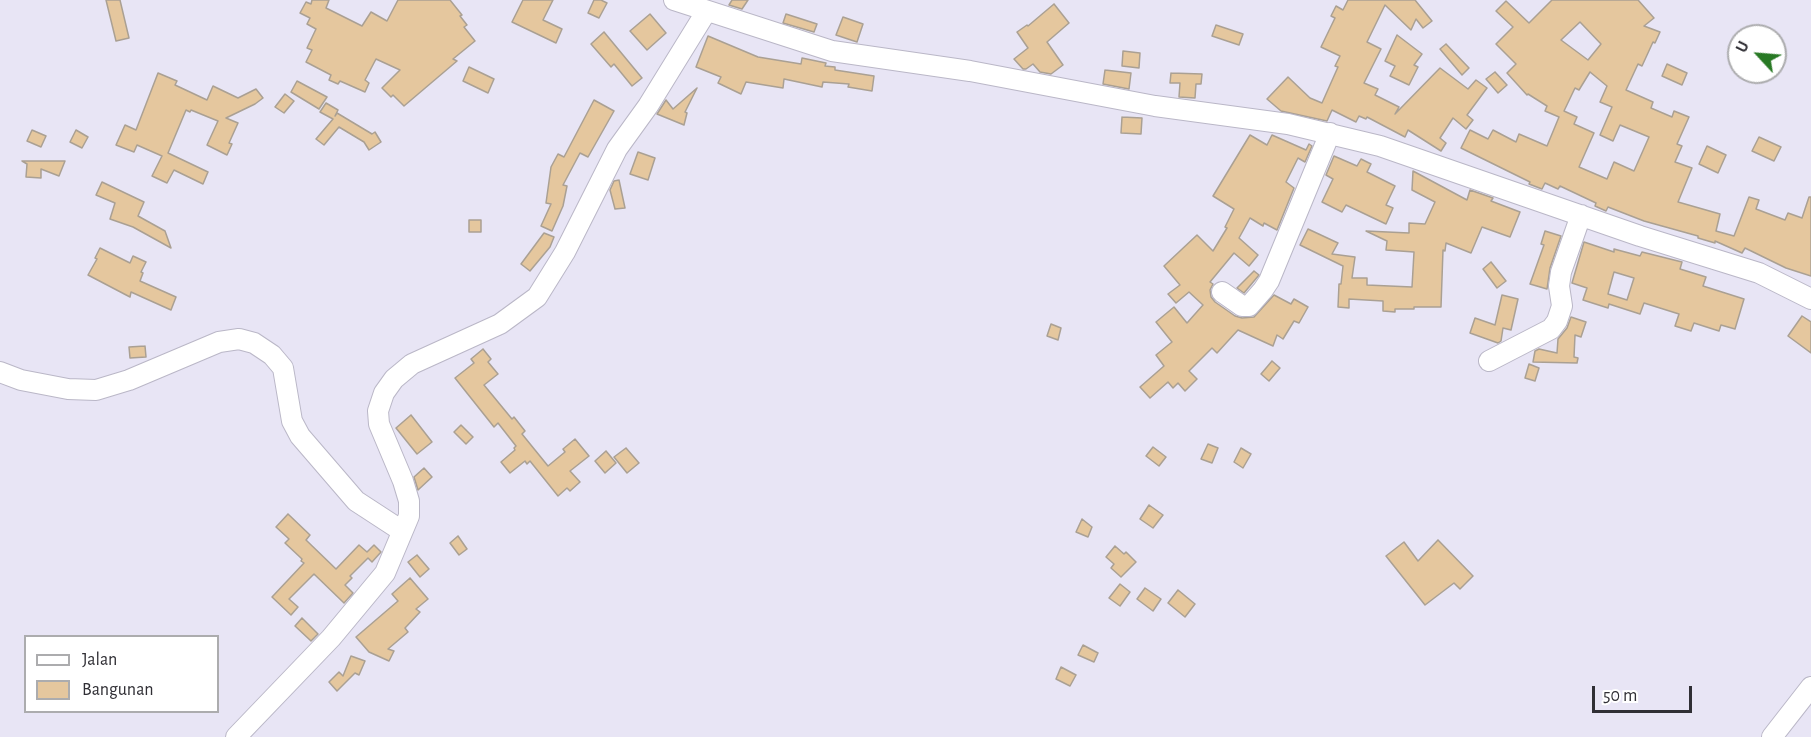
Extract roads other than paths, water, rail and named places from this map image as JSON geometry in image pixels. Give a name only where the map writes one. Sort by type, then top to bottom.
[{"type":"street","points":[[674,0],[832,51],[970,71],[1155,106],[1288,124],[1380,146],[1641,236],[1759,273],[1811,299]]},
{"type":"street","points":[[236,737],[331,638],[385,573],[409,516],[409,501],[380,424],[378,411],[384,393],[394,379],[412,364],[500,324],[537,297],[565,252],[616,149],[648,106],[706,12]]},
{"type":"street","points":[[1222,291],[1242,306],[1249,306],[1269,281],[1330,133]]},
{"type":"street","points":[[1489,362],[1551,329],[1557,321],[1562,306],[1559,286],[1561,272],[1581,215]]},
{"type":"street","points":[[0,372],[21,380],[68,389],[96,390],[129,380],[219,342],[239,339],[254,342],[272,355],[283,368],[292,421],[300,436],[356,501],[402,531]]},
{"type":"street","points":[[1772,737],[1811,687]]}]
